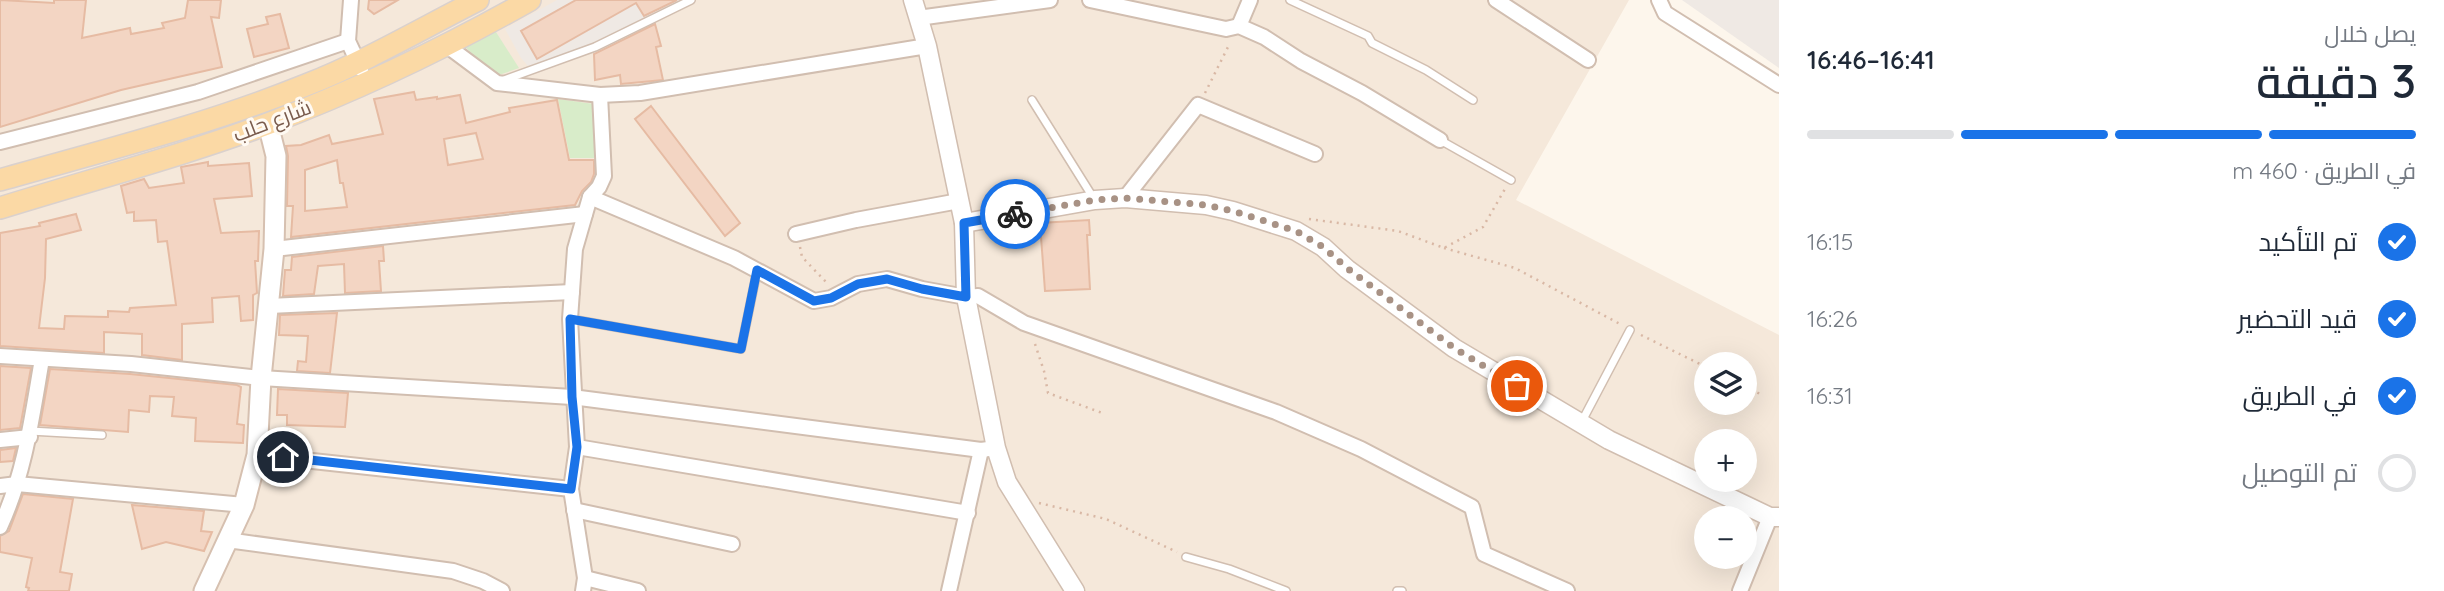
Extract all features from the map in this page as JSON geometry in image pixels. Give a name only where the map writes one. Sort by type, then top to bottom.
[{"type":"main road","name":"شارع حلب","points":[[0,180],[261,103],[358,61],[478,0]]},
{"type":"main road","name":"شارع حلب","points":[[0,208],[222,140],[319,104],[446,45],[530,0]]},
{"type":"main road","points":[[204,591],[244,505],[257,455],[261,378],[274,249],[276,156],[261,103]]},
{"type":"street","points":[[351,0],[348,41],[367,81]]},
{"type":"street","points":[[913,0],[927,46],[964,223],[966,297],[988,449],[1075,591]]},
{"type":"street","points":[[918,18],[1050,0]]},
{"type":"street","points":[[1090,0],[1226,29],[1239,26],[1264,37],[1440,140]]},
{"type":"street","points":[[1239,26],[1250,0]]},
{"type":"street","points":[[1496,0],[1588,60]]},
{"type":"street","points":[[1659,0],[1665,13],[1779,85]]},
{"type":"street","points":[[0,142],[198,92],[348,41]]},
{"type":"street","points":[[446,45],[497,83],[600,94],[640,93],[927,46]]},
{"type":"street","points":[[600,94],[604,176],[590,197],[575,249],[570,319],[572,397],[577,447],[571,489],[584,584],[638,591]]},
{"type":"street","points":[[1125,198],[1198,105],[1315,154]]},
{"type":"street","points":[[590,197],[734,258],[814,301],[831,298],[858,284],[887,279],[922,289],[966,297],[978,296],[1024,323],[1224,393],[1361,449],[1472,507],[1484,554],[1567,591]]},
{"type":"street","points":[[964,223],[1095,200],[1125,198],[1215,207],[1296,231],[1323,247],[1454,348],[1609,440],[1775,517],[1740,591]]},
{"type":"street","points":[[796,234],[959,201]]},
{"type":"street","points":[[274,249],[585,214]]},
{"type":"street","points":[[269,306],[572,292]]},
{"type":"street","points":[[0,356],[131,363],[261,378],[572,397],[988,449]]},
{"type":"street","points":[[0,527],[17,484],[30,434],[42,359]]},
{"type":"street","points":[[0,440],[30,434]]},
{"type":"street","points":[[577,447],[968,513]]},
{"type":"street","points":[[949,591],[968,513],[988,449]]},
{"type":"street","points":[[257,455],[571,489]]},
{"type":"street","points":[[0,486],[17,484],[244,505]]},
{"type":"street","points":[[574,510],[732,544]]},
{"type":"street","points":[[228,540],[453,571],[484,581],[502,591]]},
{"type":"lane","points":[[497,83],[595,47],[691,0]]},
{"type":"lane","points":[[1290,0],[1368,36],[1372,43],[1426,71],[1473,100]]},
{"type":"lane","points":[[1032,100],[1095,200]]},
{"type":"lane","points":[[1440,140],[1511,180]]},
{"type":"lane","points":[[570,319],[741,349],[757,270]]},
{"type":"lane","points":[[1580,423],[1630,330]]},
{"type":"lane","points":[[30,434],[102,435]]},
{"type":"lane","points":[[1186,557],[1229,569],[1286,591]]},
{"type":"path","points":[[1198,105],[1239,26]]},
{"type":"path","points":[[1444,248],[1483,227],[1511,180]]},
{"type":"path","points":[[1296,231],[1306,218],[1398,231],[1444,248],[1515,268],[1694,361]]},
{"type":"path","points":[[796,234],[802,257],[827,282],[831,298]]},
{"type":"path","points":[[1024,323],[1034,339],[1048,393],[1105,414]]},
{"type":"path","points":[[1757,392],[1762,395]]},
{"type":"path","points":[[1016,498],[1106,519],[1186,557]]},
{"type":"shaded area","points":[[0,0],[1629,0],[1516,200],[1779,335],[1779,591],[0,591]]},
{"type":"shaded area","points":[[557,0],[685,0],[579,49],[528,66],[505,29]]},
{"type":"shaded area","points":[[1682,0],[1779,0],[1779,68]]},
{"type":"green space","points":[[496,32],[519,68],[496,76],[463,45]]},
{"type":"green space","points":[[558,99],[594,104],[595,158],[570,158]]},
{"type":"building","points":[[0,0],[54,3],[54,0],[86,0],[82,38],[130,28],[131,34],[164,28],[162,23],[185,18],[188,0],[221,0],[219,18],[211,17],[222,67],[121,90],[0,127]]},
{"type":"building","points":[[369,0],[398,0],[374,14],[368,9]]},
{"type":"building","points":[[576,0],[677,0],[644,16],[636,3],[537,59],[521,31]]},
{"type":"building","points":[[280,14],[289,48],[254,57],[247,29],[268,24],[266,17]]},
{"type":"building","points":[[655,24],[661,46],[656,47],[663,80],[621,84],[620,75],[595,80],[594,54]]},
{"type":"building","points":[[414,92],[416,100],[460,95],[466,123],[510,112],[509,108],[557,100],[569,160],[594,160],[594,174],[575,205],[291,237],[293,206],[287,206],[286,146],[301,145],[329,135],[332,144],[383,134],[374,99]],"holes":[[[476,133],[483,159],[448,165],[444,139]],[[337,160],[347,207],[305,211],[305,170]]]},
{"type":"building","points":[[651,106],[740,223],[725,236],[635,119]]},
{"type":"building","points":[[208,162],[208,166],[249,163],[252,196],[214,199],[221,233],[259,231],[258,261],[255,261],[257,293],[253,295],[253,320],[241,321],[239,296],[212,298],[213,322],[182,324],[182,360],[142,355],[142,334],[104,332],[104,353],[0,346],[0,233],[40,226],[39,223],[76,214],[81,230],[46,239],[39,328],[64,329],[65,316],[108,317],[108,311],[129,312],[130,308],[176,305],[167,241],[158,242],[156,220],[134,221],[134,212],[127,213],[121,186],[144,179],[149,188],[184,183],[181,167]]},
{"type":"building","points":[[1089,220],[1090,235],[1087,235],[1090,289],[1045,291],[1040,223]]},
{"type":"building","points":[[383,246],[384,261],[379,261],[381,291],[345,293],[344,264],[318,266],[314,294],[283,296],[285,270],[291,270],[292,257]]},
{"type":"building","points":[[337,313],[330,373],[297,371],[298,361],[306,362],[308,336],[279,335],[280,315]]},
{"type":"building","points":[[0,366],[31,368],[20,428],[0,430]]},
{"type":"building","points":[[50,369],[237,385],[241,387],[237,424],[244,425],[243,443],[195,441],[196,418],[172,416],[174,397],[150,396],[149,412],[129,410],[128,432],[40,425]]},
{"type":"building","points":[[278,389],[348,393],[345,427],[287,425],[287,415],[277,415]]},
{"type":"building","points":[[16,448],[13,461],[0,462],[0,450]]},
{"type":"building","points":[[23,494],[73,499],[60,572],[72,574],[69,591],[28,591],[29,588],[26,587],[32,558],[0,552],[0,536],[9,531]]},
{"type":"building","points":[[132,505],[204,511],[201,531],[212,532],[204,551],[166,542],[142,549]]},
{"type":"way so far","points":[[1015,214],[1095,200],[1125,198],[1206,205],[1296,231],[1323,247],[1454,348],[1517,386]]},
{"type":"route","points":[[283,457],[571,489],[577,447],[572,397],[570,319],[741,349],[757,270],[814,301],[831,298],[858,284],[887,279],[966,297],[964,223],[1015,214]]}]
